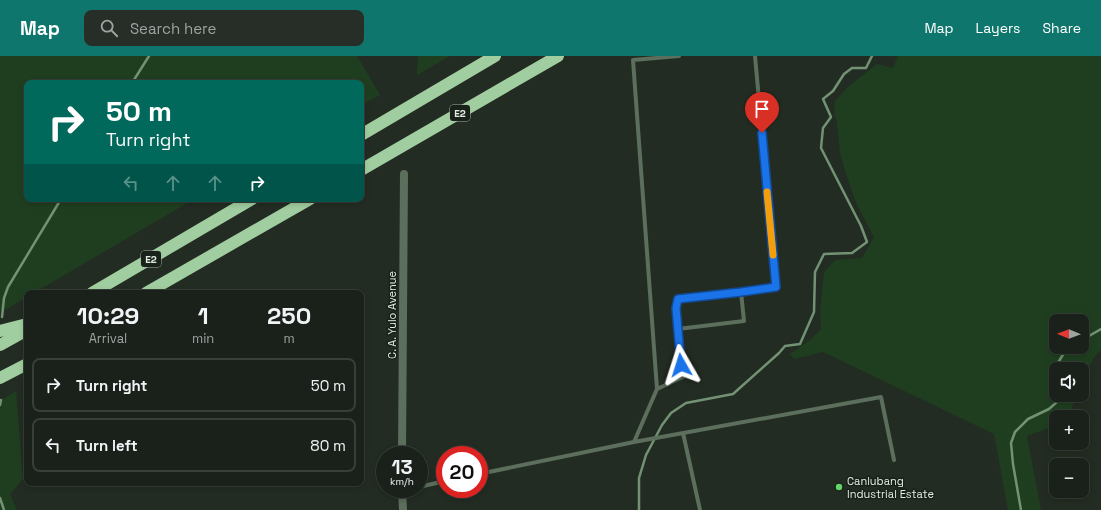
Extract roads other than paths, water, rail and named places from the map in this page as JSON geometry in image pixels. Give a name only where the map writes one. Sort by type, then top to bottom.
[{"type":"highway","points":[[364,133],[496,56]]},
{"type":"highway","name":"E2","points":[[364,168],[558,56]]},
{"type":"highway","name":"E2","points":[[97,290],[247,202]]},
{"type":"highway","name":"E2","points":[[151,290],[305,202]]},
{"type":"highway","points":[[0,331],[24,325]]},
{"type":"highway","points":[[0,345],[24,332]]},
{"type":"highway","points":[[0,378],[24,366]]},
{"type":"street","name":"C. A. Yulo Avenue","points":[[402,446],[404,174]]},
{"type":"street","points":[[403,510],[404,498]]},
{"type":"lane","points":[[634,442],[657,389],[633,60],[679,56]]},
{"type":"lane","points":[[657,389],[683,377],[676,308],[678,299],[776,287],[755,56]]},
{"type":"lane","points":[[678,329],[744,321],[741,292]]},
{"type":"lane","points":[[488,472],[634,442],[881,397],[894,460]]},
{"type":"lane","points":[[683,434],[700,510]]},
{"type":"waterway","points":[[134,80],[149,56]]},
{"type":"waterway","points":[[639,510],[639,478],[646,455],[662,425],[671,413],[686,403],[733,394],[785,346],[800,344],[814,312],[815,272],[824,254],[852,253],[867,242],[861,226],[821,148],[823,128],[831,117],[823,99],[833,91],[844,74],[852,68],[866,68],[872,56]]},
{"type":"waterway","points":[[2,317],[4,298],[8,287],[59,202]]},
{"type":"waterway","points":[[1089,336],[1101,329]]},
{"type":"waterway","points":[[1058,362],[1063,354]]},
{"type":"waterway","points":[[0,405],[1,400]]},
{"type":"waterway","points":[[1021,510],[1011,443],[1015,432],[1028,419],[1049,409],[1057,402]]},
{"type":"waterway","points":[[0,498],[4,510]]},
{"type":"place","name":"Canlubang Industrial Estate","points":[[839,487]]}]
